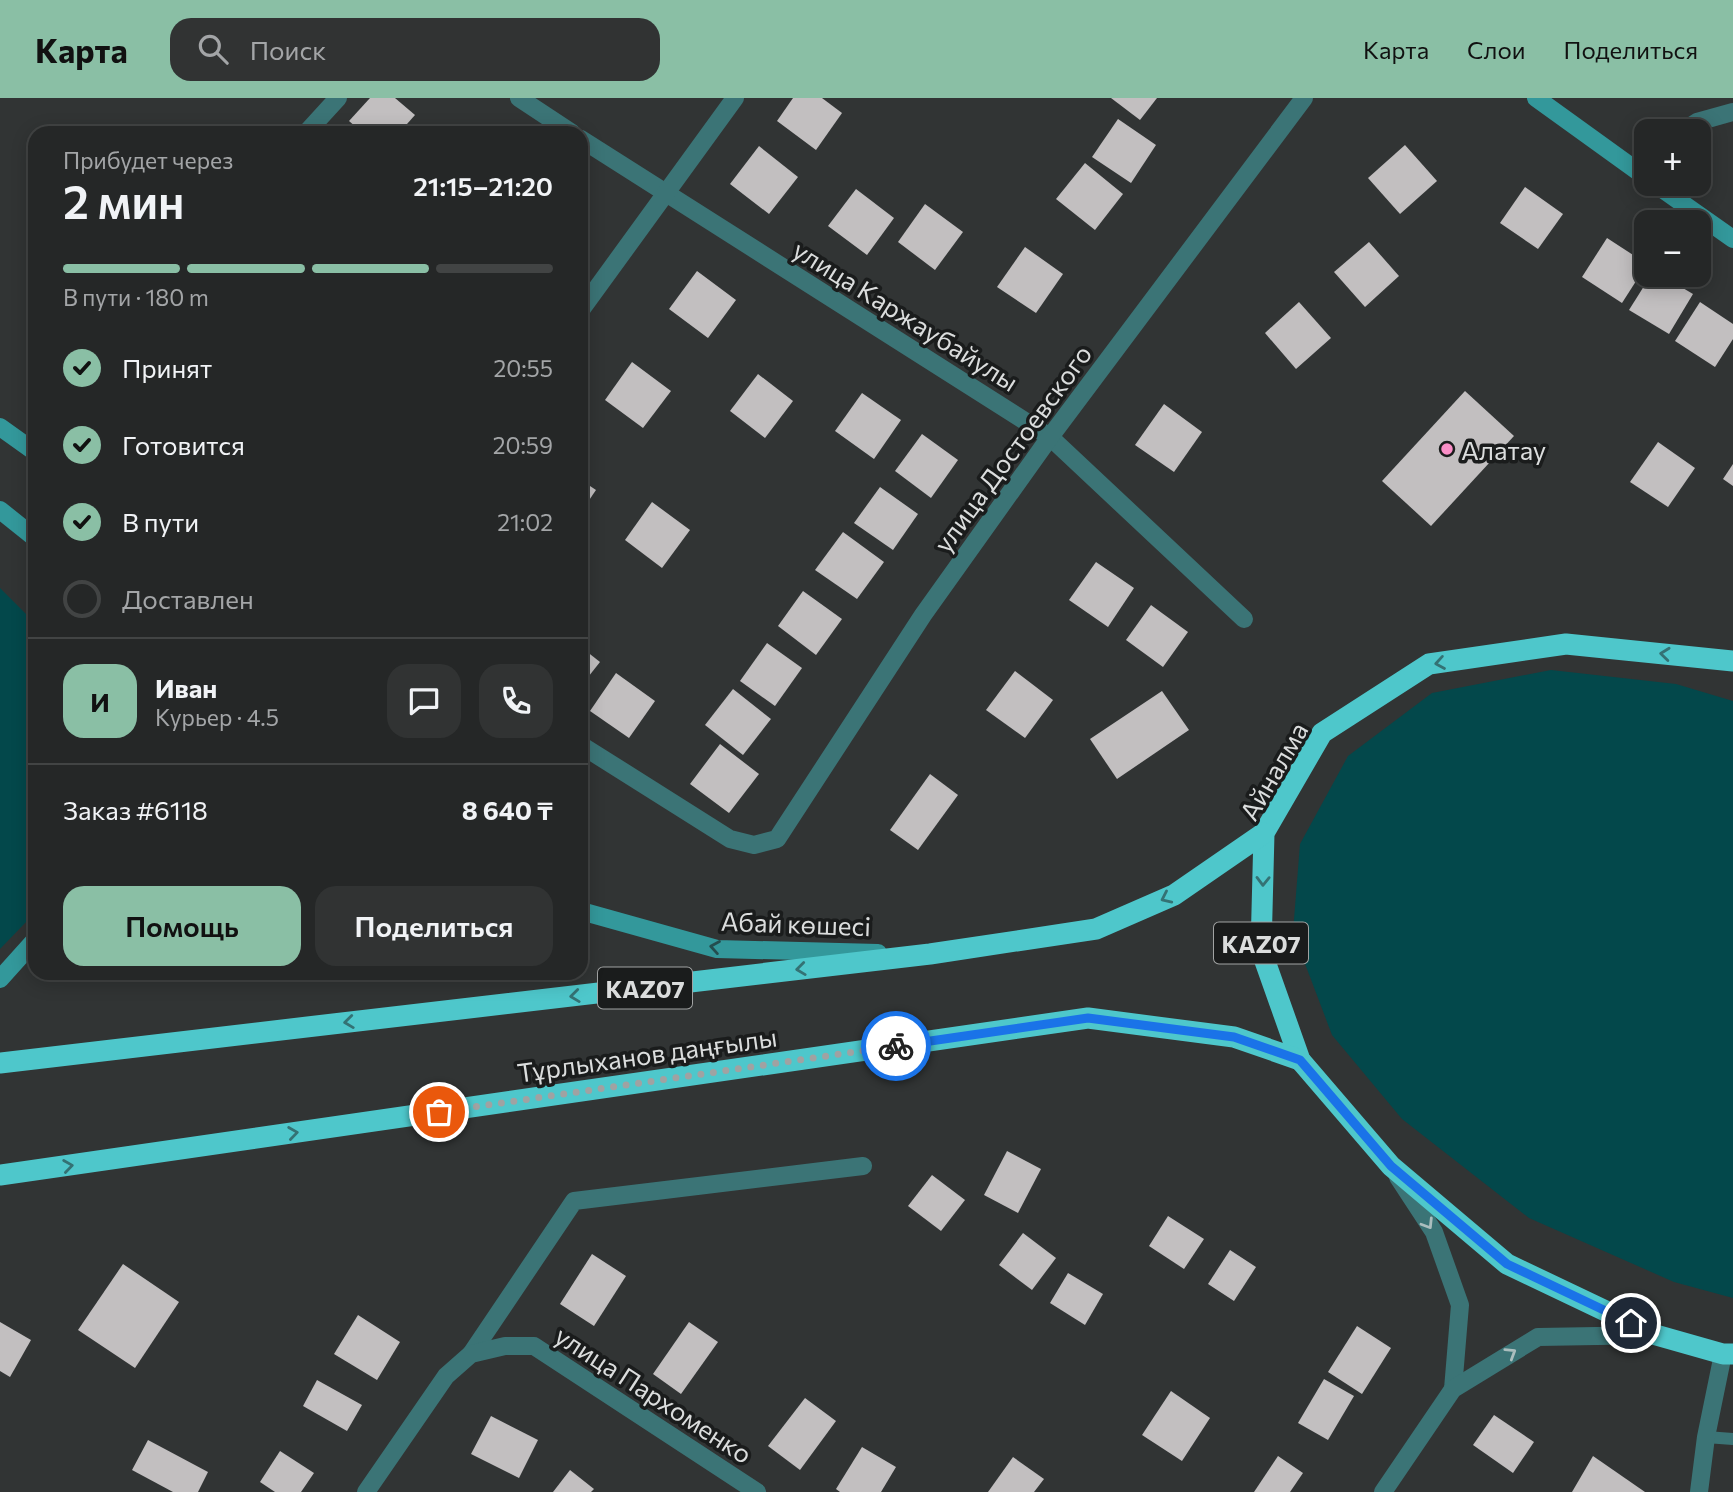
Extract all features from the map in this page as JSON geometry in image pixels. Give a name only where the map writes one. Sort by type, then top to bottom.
[{"type":"highway","name":"Айналма","points":[[1728,1354],[1656,1335],[1507,1264],[1391,1166],[1300,1060],[1261,950],[1264,833],[1322,733],[1429,664],[1566,644],[1733,661]]},
{"type":"highway","name":"KAZ07","points":[[0,1063],[930,954],[1096,929],[1174,895],[1264,833]]},
{"type":"highway","name":"Тұрлыханов даңғылы","points":[[0,1175],[1088,1018],[1234,1037],[1300,1060]]},
{"type":"main road","points":[[1536,98],[1634,164]]},
{"type":"main road","points":[[1672,196],[1733,239]]},
{"type":"main road","points":[[0,427],[28,447]]},
{"type":"main road","points":[[0,509],[28,532]]},
{"type":"main road","name":"Абай көшесі","points":[[588,913],[717,949],[930,954]]},
{"type":"main road","points":[[0,979],[28,948]]},
{"type":"street","points":[[312,126],[338,98]]},
{"type":"street","points":[[519,98],[561,126]]},
{"type":"street","points":[[588,300],[735,98]]},
{"type":"street","name":"улица Достоевского","points":[[588,750],[730,839],[754,845],[777,839],[923,615],[1050,437],[1304,98]]},
{"type":"street","points":[[1709,119],[1733,113]]},
{"type":"street","name":"улица Каржаубайулы","points":[[588,144],[1050,437],[1244,619]]},
{"type":"street","points":[[471,1354],[574,1201],[863,1166]]},
{"type":"street","points":[[1391,1166],[1434,1232],[1460,1305],[1453,1389]]},
{"type":"street","points":[[1383,1492],[1453,1389],[1538,1337],[1656,1335]]},
{"type":"street","name":"улица Пархоменко","points":[[366,1492],[446,1376],[471,1354],[505,1346],[534,1346],[757,1492]]},
{"type":"street","points":[[1699,1492],[1706,1437],[1728,1354]]},
{"type":"lane","points":[[1706,1437],[1733,1439]]},
{"type":"shaded area","points":[[0,588],[28,616],[28,920],[0,949]]},
{"type":"shaded area","points":[[1551,670],[1676,684],[1733,701],[1733,1298],[1674,1282],[1529,1218],[1402,1119],[1332,1035],[1293,932],[1300,844],[1348,756],[1432,693]]},
{"type":"building","points":[[370,98],[395,98],[415,115],[405,126],[355,126],[349,121]]},
{"type":"building","points":[[793,98],[822,98],[842,113],[816,150],[777,121]]},
{"type":"building","points":[[1111,98],[1157,98],[1140,120]]},
{"type":"building","points":[[1118,119],[1156,145],[1131,183],[1092,157]]},
{"type":"building","points":[[1405,145],[1437,181],[1400,214],[1368,178]]},
{"type":"building","points":[[759,146],[798,177],[769,214],[730,184]]},
{"type":"building","points":[[1085,163],[1123,194],[1095,230],[1056,199]]},
{"type":"building","points":[[1525,187],[1563,214],[1538,249],[1500,223]]},
{"type":"building","points":[[856,189],[894,218],[867,255],[828,226]]},
{"type":"building","points":[[925,204],[963,232],[935,270],[898,242]]},
{"type":"building","points":[[1607,238],[1634,256],[1634,284],[1622,303],[1582,277]]},
{"type":"building","points":[[1369,242],[1399,276],[1365,307],[1334,272]]},
{"type":"building","points":[[1025,247],[1063,274],[1036,313],[997,287]]},
{"type":"building","points":[[697,271],[736,300],[708,338],[669,309]]},
{"type":"building","points":[[1643,287],[1681,287],[1693,294],[1669,334],[1629,310]]},
{"type":"building","points":[[1299,302],[1331,338],[1296,369],[1265,333]]},
{"type":"building","points":[[1700,302],[1733,324],[1733,339],[1715,367],[1675,341]]},
{"type":"building","points":[[632,362],[671,391],[643,428],[605,400]]},
{"type":"building","points":[[758,374],[793,401],[765,438],[730,411]]},
{"type":"building","points":[[1465,391],[1514,436],[1431,526],[1382,481]]},
{"type":"building","points":[[862,393],[901,420],[874,459],[835,431]]},
{"type":"building","points":[[1164,404],[1202,432],[1174,472],[1135,445]]},
{"type":"building","points":[[922,434],[958,460],[931,498],[895,471]]},
{"type":"building","points":[[1658,442],[1695,468],[1668,507],[1630,482]]},
{"type":"building","points":[[1733,464],[1733,486],[1723,479]]},
{"type":"building","points":[[588,485],[596,490],[588,502]]},
{"type":"building","points":[[880,487],[918,514],[893,550],[854,523]]},
{"type":"building","points":[[652,502],[690,530],[662,568],[625,540]]},
{"type":"building","points":[[843,532],[884,562],[857,599],[815,570]]},
{"type":"building","points":[[1096,562],[1134,588],[1108,627],[1069,600]]},
{"type":"building","points":[[803,591],[842,619],[816,655],[778,626]]},
{"type":"building","points":[[1151,605],[1188,632],[1163,667],[1126,640]]},
{"type":"building","points":[[767,643],[802,668],[775,706],[740,681]]},
{"type":"building","points":[[588,653],[600,662],[588,677]]},
{"type":"building","points":[[1015,671],[1053,700],[1025,738],[986,710]]},
{"type":"building","points":[[616,673],[655,701],[629,738],[590,711]]},
{"type":"building","points":[[733,689],[771,719],[743,755],[705,725]]},
{"type":"building","points":[[1162,691],[1189,730],[1117,779],[1090,739]]},
{"type":"building","points":[[720,744],[759,774],[729,813],[690,784]]},
{"type":"building","points":[[930,774],[958,795],[918,850],[890,830]]},
{"type":"building","points":[[1007,1151],[1041,1169],[1018,1213],[984,1195]]},
{"type":"building","points":[[932,1175],[965,1200],[941,1231],[908,1206]]},
{"type":"building","points":[[1168,1216],[1204,1239],[1184,1269],[1149,1246]]},
{"type":"building","points":[[1023,1233],[1056,1258],[1032,1290],[999,1265]]},
{"type":"building","points":[[1230,1250],[1256,1267],[1234,1301],[1208,1284]]},
{"type":"building","points":[[592,1254],[626,1276],[594,1326],[560,1304]]},
{"type":"building","points":[[123,1264],[179,1302],[135,1368],[78,1330]]},
{"type":"building","points":[[1068,1273],[1103,1294],[1085,1325],[1050,1303]]},
{"type":"building","points":[[358,1315],[400,1342],[377,1380],[334,1354]]},
{"type":"building","points":[[0,1322],[31,1340],[10,1377],[0,1371]]},
{"type":"building","points":[[689,1322],[718,1342],[681,1394],[653,1374]]},
{"type":"building","points":[[1357,1326],[1391,1348],[1362,1394],[1328,1372]]},
{"type":"building","points":[[1324,1379],[1354,1396],[1328,1440],[1298,1423]]},
{"type":"building","points":[[317,1380],[362,1405],[347,1431],[303,1406]]},
{"type":"building","points":[[1171,1391],[1210,1418],[1182,1461],[1142,1435]]},
{"type":"building","points":[[805,1398],[836,1421],[800,1470],[768,1446]]},
{"type":"building","points":[[1494,1415],[1534,1442],[1513,1473],[1473,1445]]},
{"type":"building","points":[[491,1416],[538,1440],[519,1478],[471,1454]]},
{"type":"building","points":[[148,1440],[208,1472],[198,1492],[173,1492],[132,1470]]},
{"type":"building","points":[[862,1447],[896,1467],[881,1492],[840,1492],[836,1489]]},
{"type":"building","points":[[280,1451],[314,1473],[301,1492],[275,1492],[260,1482]]},
{"type":"building","points":[[1278,1456],[1303,1473],[1290,1492],[1254,1492]]},
{"type":"building","points":[[1593,1456],[1645,1492],[1572,1492]]},
{"type":"building","points":[[1013,1457],[1044,1479],[1034,1492],[988,1492]]},
{"type":"building","points":[[570,1470],[594,1489],[591,1492],[553,1492]]},
{"type":"way so far","points":[[439,1112],[896,1046]]},
{"type":"place","name":"Алатау","points":[[1447,449]]},
{"type":"route","points":[[896,1046],[1088,1018],[1234,1037],[1300,1060],[1391,1166],[1507,1264],[1631,1323]]}]
